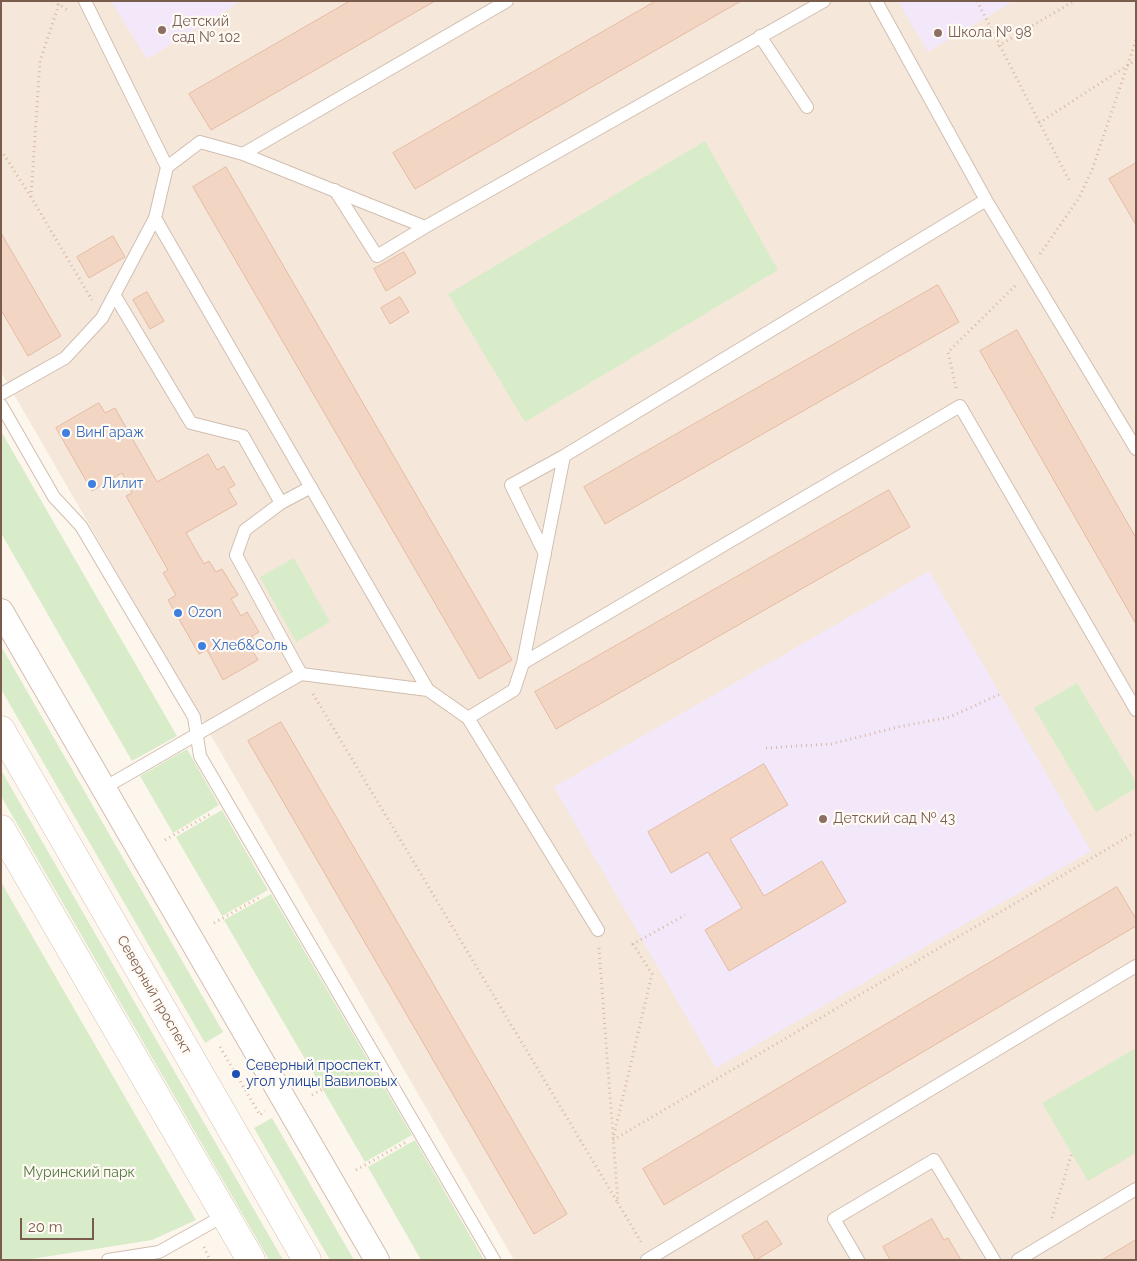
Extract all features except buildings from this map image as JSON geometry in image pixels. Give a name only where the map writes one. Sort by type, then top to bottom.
[{"type":"main road","name":"Северный проспект","points":[[1,730],[307,1260]]},
{"type":"main road","points":[[1,828],[251,1260]]},
{"type":"street","points":[[1,611],[377,1260]]},
{"type":"lane","points":[[1,394],[65,358],[102,318],[155,218],[167,167],[85,1]]},
{"type":"lane","points":[[243,154],[507,1]]},
{"type":"lane","points":[[335,190],[377,256],[424,227],[824,1]]},
{"type":"lane","points":[[876,1],[986,200],[1136,450]]},
{"type":"lane","points":[[760,36],[807,107]]},
{"type":"lane","points":[[167,167],[200,142],[243,154],[424,227]]},
{"type":"lane","points":[[544,554],[511,485],[564,456],[986,200]]},
{"type":"lane","points":[[155,218],[428,690],[468,718],[598,930]]},
{"type":"lane","points":[[115,296],[191,423],[243,436],[281,503]]},
{"type":"lane","points":[[1,406],[54,497],[81,526],[194,716],[200,756],[494,1260]]},
{"type":"lane","points":[[523,663],[960,406],[1136,710]]},
{"type":"lane","points":[[468,718],[514,690],[523,663],[564,456]]},
{"type":"lane","points":[[301,674],[236,555],[245,530],[281,503],[311,487]]},
{"type":"lane","points":[[104,788],[301,674],[428,690]]},
{"type":"lane","points":[[648,1259],[1136,966]]},
{"type":"lane","points":[[858,1260],[834,1219],[934,1160],[994,1260]]},
{"type":"lane","points":[[1018,1260],[1136,1189]]},
{"type":"lane","points":[[108,1260],[159,1252],[225,1215]]},
{"type":"path","points":[[32,196],[40,62],[60,1]]},
{"type":"path","points":[[977,1],[998,46],[1070,182]]},
{"type":"path","points":[[998,46],[1074,1]]},
{"type":"path","points":[[960,406],[948,352],[1029,272],[1079,198],[1092,170],[1136,40]]},
{"type":"path","points":[[1039,123],[1136,60]]},
{"type":"path","points":[[1,150],[32,196],[102,318]]},
{"type":"path","points":[[301,674],[618,1203],[648,1259]]},
{"type":"path","points":[[766,748],[831,744],[898,727],[950,718],[1000,694]]},
{"type":"path","points":[[165,840],[228,803]]},
{"type":"path","points":[[613,1140],[1131,834],[1136,834]]},
{"type":"path","points":[[214,923],[277,888]]},
{"type":"path","points":[[613,1140],[652,974],[632,944],[685,915]]},
{"type":"path","points":[[598,930],[618,1203]]},
{"type":"path","points":[[220,1047],[260,1114],[272,1107]]},
{"type":"path","points":[[312,1095],[377,1059]]},
{"type":"path","points":[[356,1170],[421,1134]]},
{"type":"path","points":[[1043,1244],[1072,1152]]},
{"type":"shaded area","points":[[1,1],[1136,1],[1136,1260],[514,1260],[1,372]]},
{"type":"shaded area","name":"Детский сад № 102","points":[[111,1],[241,1],[147,59]]},
{"type":"shaded area","name":"Школа № 98","points":[[898,1],[1014,1],[928,52]]},
{"type":"shaded area","name":"Детский сад № 43","points":[[929,571],[1091,851],[716,1068],[554,787]]},
{"type":"green space","points":[[705,141],[778,270],[525,422],[448,294]]},
{"type":"green space","points":[[1,431],[177,736],[132,761],[1,533]]},
{"type":"green space","points":[[294,558],[330,622],[296,642],[260,577]]},
{"type":"green space","points":[[1,646],[223,1032],[205,1043],[1,689]]},
{"type":"green space","points":[[1077,683],[1136,782],[1136,788],[1096,812],[1034,708]]},
{"type":"green space","points":[[187,749],[219,805],[173,833],[140,776]]},
{"type":"green space","points":[[1,770],[283,1260],[269,1260],[1,796]]},
{"type":"green space","points":[[222,810],[268,890],[222,916],[176,837]]},
{"type":"green space","name":"Муринский парк","points":[[1,882],[196,1220],[152,1240],[25,1260],[1,1260]]},
{"type":"green space","points":[[271,894],[412,1135],[365,1162],[224,920]]},
{"type":"green space","points":[[1136,1048],[1136,1153],[1088,1181],[1042,1103]]},
{"type":"green space","points":[[272,1118],[354,1260],[330,1260],[254,1128]]},
{"type":"green space","points":[[415,1140],[484,1260],[421,1260],[368,1167]]},
{"type":"place","name":"Детский сад № 102","points":[[162,30]]},
{"type":"place","name":"Школа № 98","points":[[938,33]]},
{"type":"place","name":"ВинГараж","points":[[66,433]]},
{"type":"place","name":"Лилит","points":[[92,484]]},
{"type":"place","name":"Ozon","points":[[178,613]]},
{"type":"place","name":"Хлеб&Соль","points":[[202,646]]},
{"type":"place","name":"Детский сад № 43","points":[[823,819]]},
{"type":"place","name":"Северный проспект, угол улицы Вавиловых","points":[[236,1074]]}]
